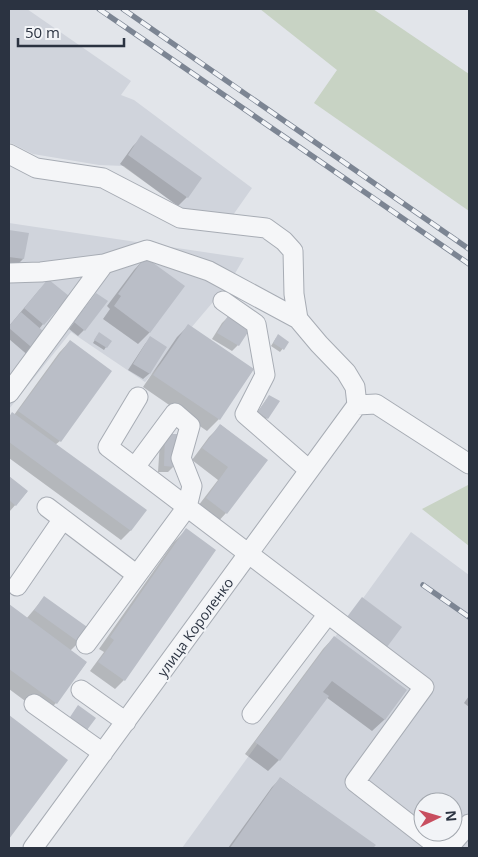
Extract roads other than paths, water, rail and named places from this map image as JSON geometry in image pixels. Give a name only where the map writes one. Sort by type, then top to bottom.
[{"type":"street","points":[[9,154],[36,168],[103,178],[180,218],[266,228],[284,241],[293,251],[294,294],[298,319]]},
{"type":"street","points":[[9,273],[41,272],[104,264],[147,250],[209,271],[298,319],[346,372],[355,387],[358,405],[376,404],[469,464]]},
{"type":"street","points":[[9,393],[104,264]]},
{"type":"street","points":[[223,301],[256,324],[265,376],[245,414],[310,470]]},
{"type":"street","points":[[138,397],[108,447],[424,687],[355,782],[440,848]]},
{"type":"street","name":"улица Короленко","points":[[33,848],[358,405]]},
{"type":"street","points":[[86,644],[187,507],[192,486],[181,458],[190,426],[175,413],[135,468]]},
{"type":"street","points":[[47,507],[137,575]]},
{"type":"street","points":[[17,586],[63,519]]},
{"type":"street","points":[[252,714],[328,614]]},
{"type":"street","points":[[81,690],[126,722]]},
{"type":"street","points":[[34,704],[103,753]]},
{"type":"street","points":[[448,848],[469,824]]},
{"type":"railway","points":[[99,9],[469,264]]},
{"type":"railway","points":[[123,9],[469,249]]},
{"type":"railway","points":[[423,585],[469,617]]}]
